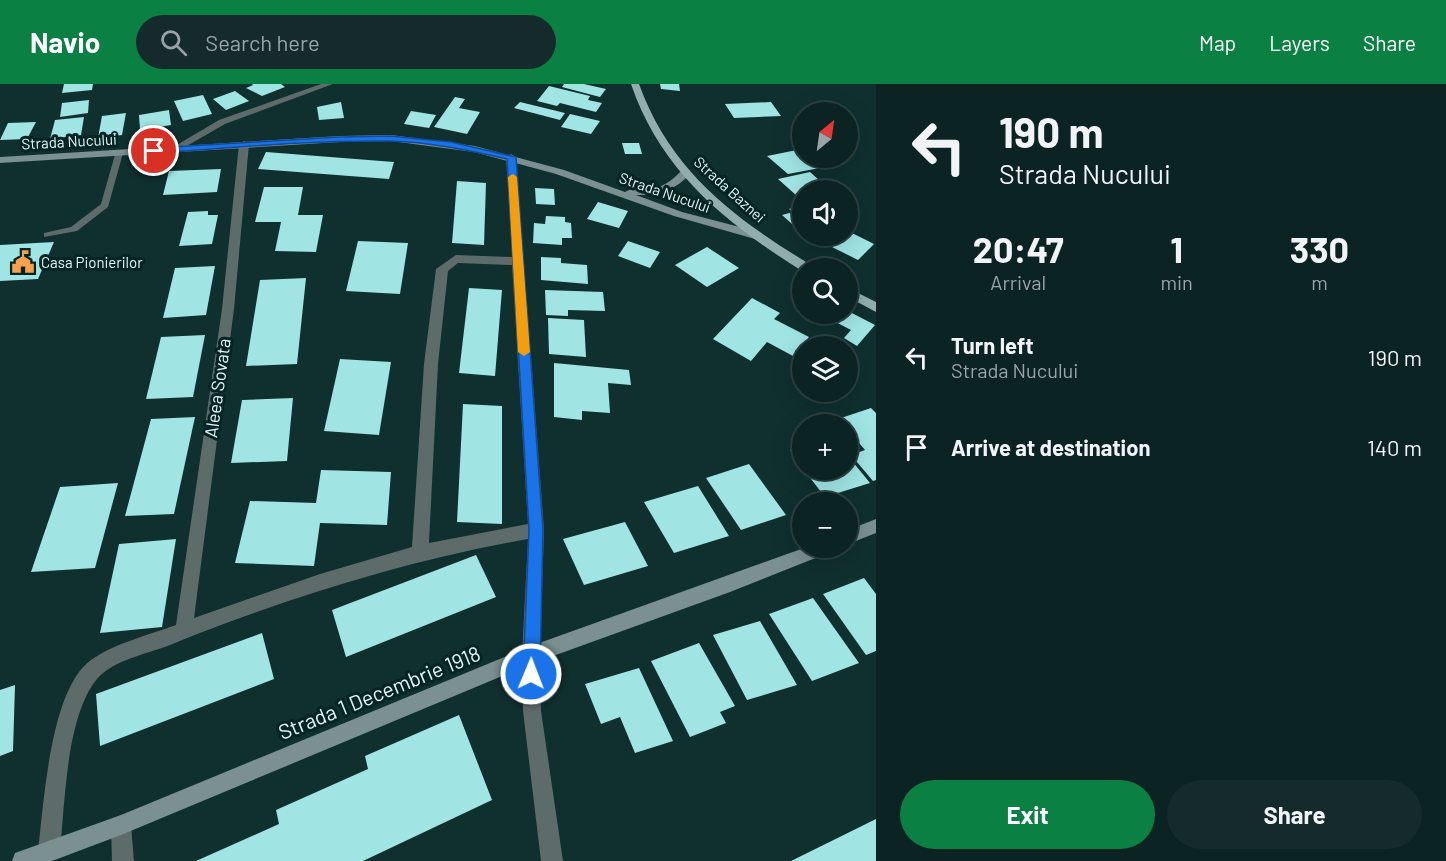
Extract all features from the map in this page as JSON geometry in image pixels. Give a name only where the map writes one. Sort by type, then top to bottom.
[{"type":"main road","name":"Strada Baznei","points":[[635,84],[645,111],[659,136],[686,172],[728,213],[755,235],[792,258]]},
{"type":"main road","name":"Strada Nucului","points":[[0,160],[244,144],[390,138],[451,144],[511,157],[678,214],[755,235]]},
{"type":"main road","name":"Strada Nucului","points":[[601,186],[629,192],[664,190],[675,185],[686,172]]},
{"type":"main road","points":[[858,298],[876,308]]},
{"type":"main road","points":[[858,533],[876,526]]},
{"type":"main road","name":"Strada 1 Decembrie 1918","points":[[23,861],[121,825],[531,655],[796,558]]},
{"type":"street","points":[[175,149],[222,122],[329,84]]},
{"type":"street","name":"Aleea Sovata","points":[[184,630],[228,309],[244,144]]},
{"type":"street","points":[[511,157],[536,530],[531,655],[532,711],[552,861]]},
{"type":"street","points":[[420,553],[431,364],[442,269],[456,259],[518,261]]},
{"type":"street","points":[[49,851],[66,721],[75,693],[91,671],[184,630],[340,576],[420,553],[536,530]]},
{"type":"street","points":[[121,825],[123,861]]},
{"type":"lane","points":[[47,235],[74,229],[105,206],[119,153]]},
{"type":"building","points":[[64,84],[93,84],[92,90],[62,93]]},
{"type":"building","points":[[252,84],[281,84],[285,87],[262,96],[246,88]]},
{"type":"building","points":[[564,84],[584,84],[606,89],[600,97],[562,87]]},
{"type":"building","points":[[660,84],[679,84],[680,91],[661,89]]},
{"type":"building","points":[[549,86],[590,96],[588,100],[602,103],[596,112],[560,103],[557,106],[537,101]]},
{"type":"building","points":[[235,91],[249,101],[226,110],[213,99]]},
{"type":"building","points":[[203,95],[212,114],[183,121],[174,101]]},
{"type":"building","points":[[455,97],[465,99],[459,108],[480,112],[467,134],[434,127]]},
{"type":"building","points":[[89,100],[88,113],[60,117],[62,103]]},
{"type":"building","points":[[341,102],[344,118],[319,120],[317,107]]},
{"type":"building","points":[[520,102],[565,113],[560,120],[514,108]]},
{"type":"building","points":[[771,102],[781,116],[734,118],[725,104]]},
{"type":"building","points":[[169,110],[171,125],[140,130],[139,115]]},
{"type":"building","points":[[411,111],[436,115],[429,128],[404,124]]},
{"type":"building","points":[[126,113],[122,135],[98,138],[102,116]]},
{"type":"building","points":[[570,114],[600,121],[591,134],[561,127]]},
{"type":"building","points":[[84,117],[81,135],[50,139],[55,120]]},
{"type":"building","points":[[36,122],[27,139],[0,140],[8,123]]},
{"type":"building","points":[[622,143],[639,143],[642,154],[625,154]]},
{"type":"building","points":[[792,151],[792,168],[820,168],[788,174],[767,156]]},
{"type":"building","points":[[266,152],[394,162],[389,179],[258,169]]},
{"type":"building","points":[[221,169],[217,192],[163,195],[169,171]]},
{"type":"building","points":[[810,172],[819,180],[792,180],[792,192],[778,179]]},
{"type":"building","points":[[457,181],[486,183],[484,245],[452,243]]},
{"type":"building","points":[[264,187],[303,187],[298,215],[323,215],[316,252],[275,251],[281,222],[255,222]]},
{"type":"building","points":[[535,188],[554,189],[555,205],[536,204]]},
{"type":"building","points":[[598,202],[628,211],[619,228],[587,219]]},
{"type":"building","points":[[208,211],[208,215],[218,215],[212,244],[179,246],[188,212]]},
{"type":"building","points":[[792,212],[792,224],[782,215]]},
{"type":"building","points":[[546,216],[565,217],[565,222],[571,223],[572,238],[562,238],[562,245],[533,243],[534,223],[545,224]]},
{"type":"building","points":[[858,236],[874,244],[858,260],[830,246],[858,246]]},
{"type":"building","points":[[358,241],[408,243],[400,294],[346,291]]},
{"type":"building","points":[[628,241],[660,252],[650,268],[618,256]]},
{"type":"building","name":"Casa Pionierilor","points":[[54,242],[38,279],[0,281],[0,245]]},
{"type":"building","points":[[707,247],[739,268],[707,287],[675,265]]},
{"type":"building","points":[[541,257],[561,258],[561,263],[587,265],[588,284],[541,280]]},
{"type":"building","points":[[215,266],[206,315],[163,318],[175,268]]},
{"type":"building","points":[[306,278],[297,364],[246,366],[260,280]]},
{"type":"building","points":[[469,288],[502,290],[495,376],[459,373]]},
{"type":"building","points":[[545,290],[603,292],[605,311],[568,310],[568,316],[546,315]]},
{"type":"building","points":[[752,298],[780,313],[774,319],[807,336],[792,336],[792,355],[767,342],[751,361],[713,339]]},
{"type":"building","points":[[858,316],[875,325],[858,345],[858,336],[846,336],[851,330],[840,324],[858,324]]},
{"type":"building","points":[[548,318],[584,320],[586,357],[549,354]]},
{"type":"building","points":[[205,335],[193,397],[146,399],[161,337]]},
{"type":"building","points":[[340,359],[391,362],[379,435],[324,431]]},
{"type":"building","points":[[554,363],[629,370],[631,385],[608,383],[610,413],[582,411],[582,420],[554,417]]},
{"type":"building","points":[[293,398],[287,461],[231,463],[242,400]]},
{"type":"building","points":[[463,404],[502,406],[502,524],[457,522]]},
{"type":"building","points":[[871,408],[876,413],[876,480],[873,481],[858,463],[858,452],[865,450],[858,442],[858,414],[853,414]]},
{"type":"building","points":[[195,417],[174,514],[125,516],[151,419]]},
{"type":"building","points":[[749,464],[786,515],[741,530],[706,478]]},
{"type":"building","points":[[858,468],[870,483],[841,492],[821,492],[812,480],[858,480]]},
{"type":"building","points":[[321,470],[391,472],[387,525],[320,523],[314,566],[235,563],[250,501],[316,503]]},
{"type":"building","points":[[118,483],[95,568],[31,572],[60,487]]},
{"type":"building","points":[[698,486],[729,536],[674,553],[644,502]]},
{"type":"building","points":[[625,522],[648,566],[584,585],[563,539]]},
{"type":"building","points":[[176,539],[162,627],[100,633],[119,544]]},
{"type":"building","points":[[476,555],[496,597],[346,657],[332,610]]},
{"type":"building","points":[[864,578],[876,594],[876,651],[866,655],[823,594]]},
{"type":"building","points":[[813,598],[859,663],[812,681],[769,614]]},
{"type":"building","points":[[760,621],[797,685],[747,700],[713,635]]},
{"type":"building","points":[[262,633],[274,679],[100,746],[96,694]]},
{"type":"building","points":[[699,643],[735,706],[720,712],[726,723],[690,737],[651,661]]},
{"type":"building","points":[[639,668],[673,741],[635,753],[620,717],[601,724],[585,684]]},
{"type":"building","points":[[15,685],[13,751],[0,756],[0,690]]},
{"type":"building","points":[[459,715],[492,800],[363,861],[196,861],[279,824],[276,810],[368,769],[365,756]]},
{"type":"building","points":[[876,819],[876,861],[791,861]]},
{"type":"slow traffic","points":[[513,177],[524,352]]},
{"type":"place","name":"Casa Pionierilor","points":[[23,262]]},
{"type":"route","points":[[154,151],[244,144],[390,138],[451,144],[511,157],[536,530],[531,674]]}]
